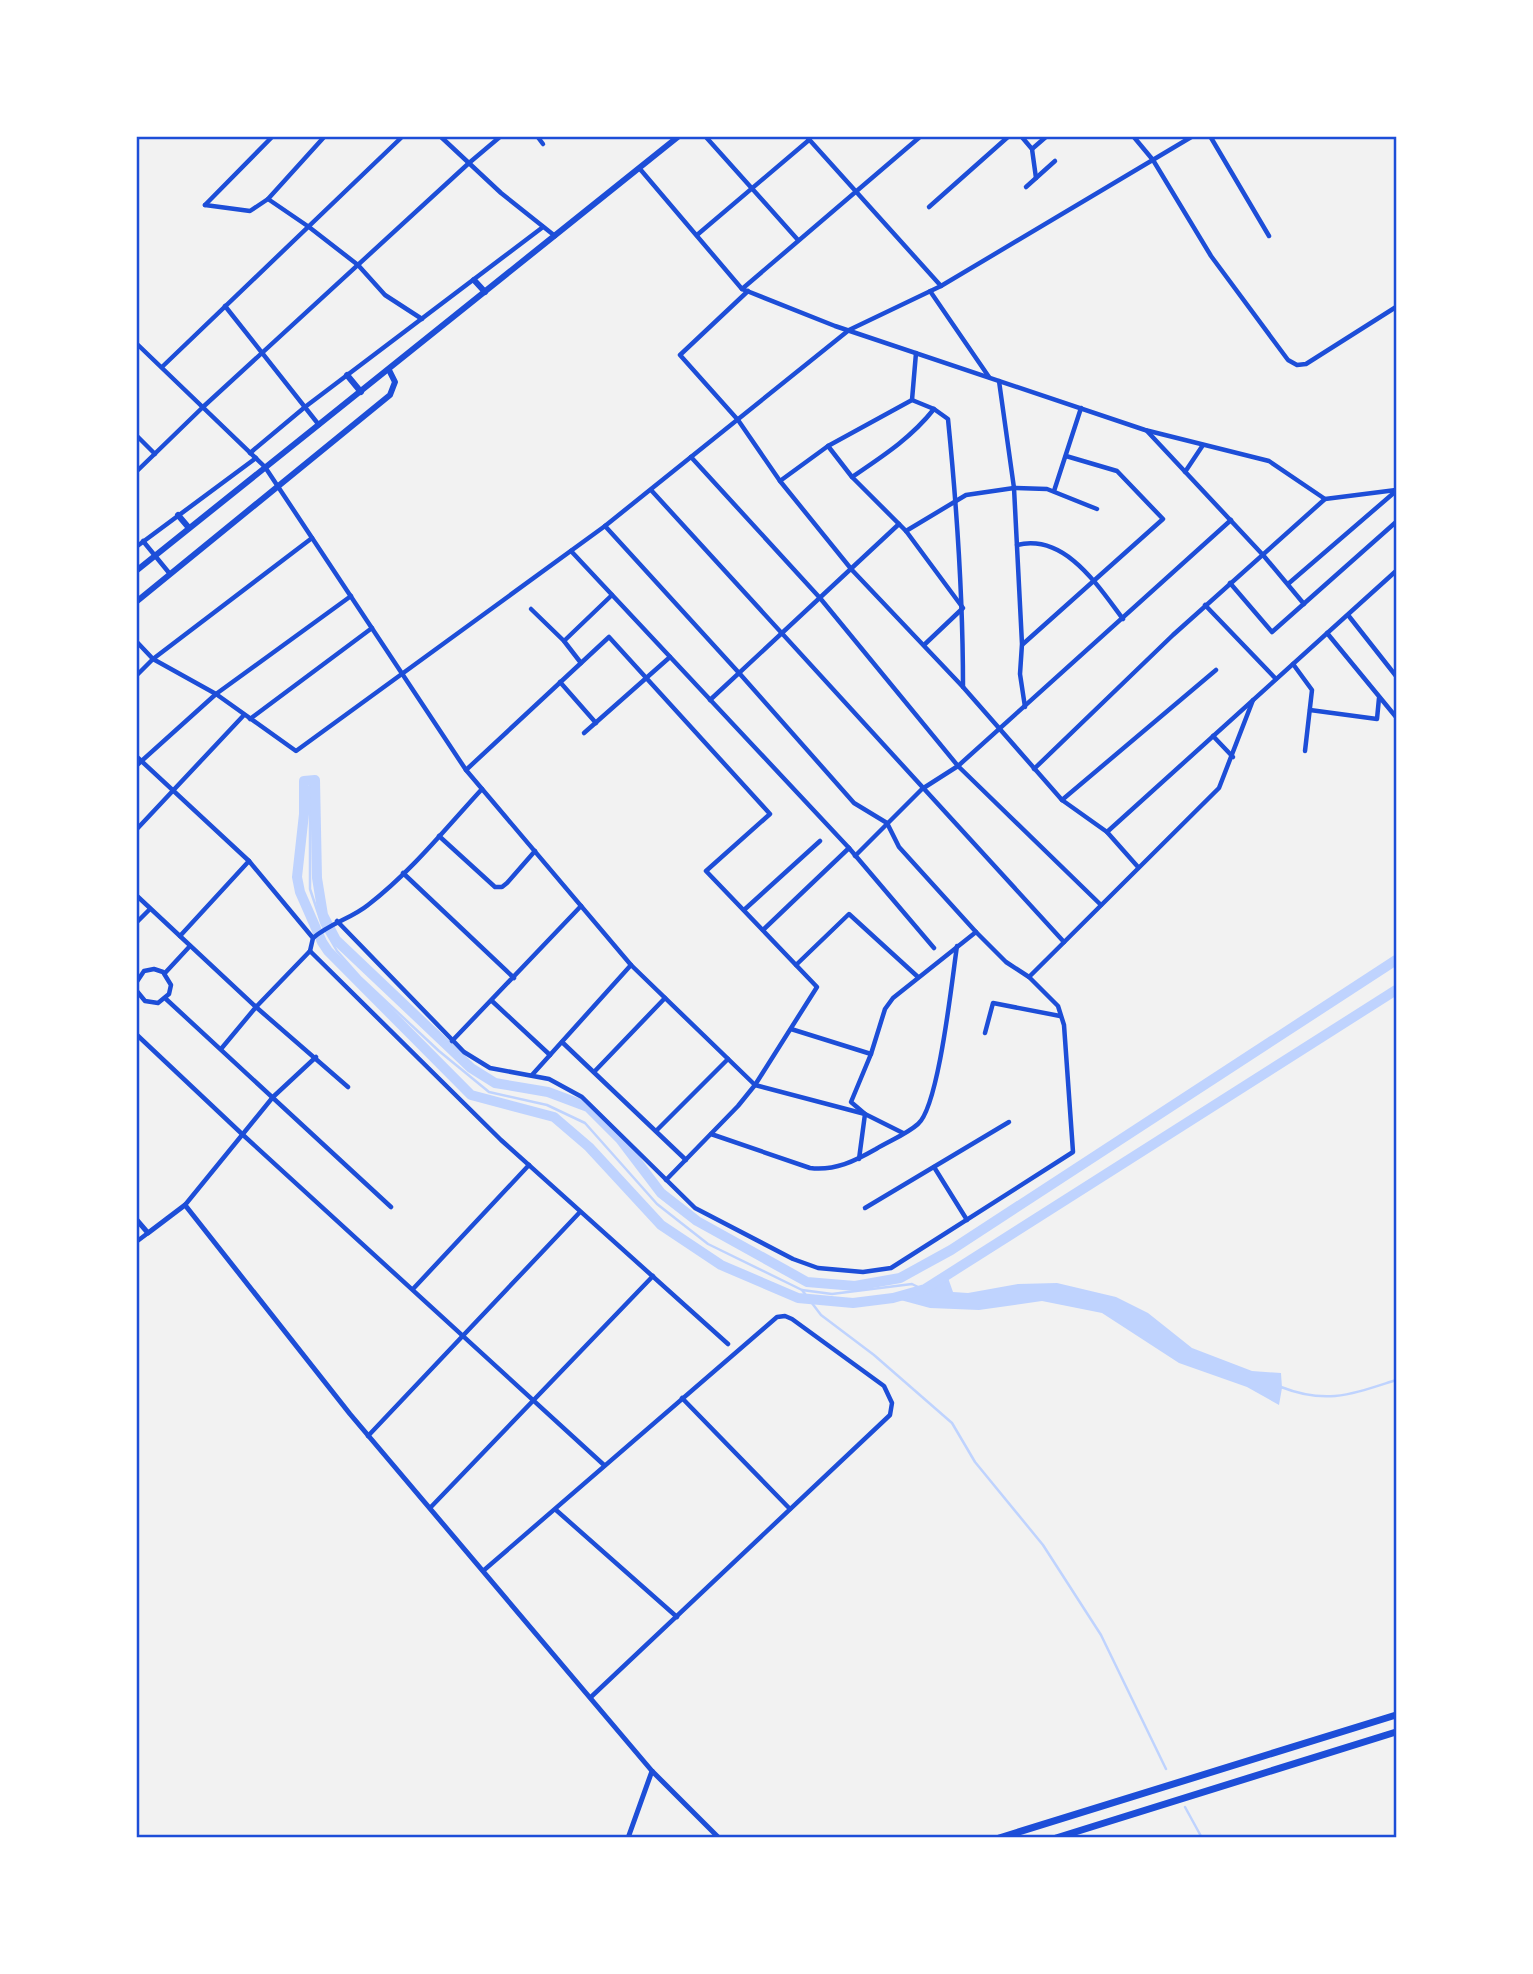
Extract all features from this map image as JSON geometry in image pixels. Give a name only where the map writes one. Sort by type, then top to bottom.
[{"type":"highway","points":[[999,1838],[1396,1715]]},
{"type":"highway","points":[[1056,1838],[1396,1732]]},
{"type":"main road","points":[[136,571],[679,136]]},
{"type":"main road","points":[[474,280],[485,292]]},
{"type":"main road","points":[[136,602],[390,395],[395,382],[389,370]]},
{"type":"main road","points":[[347,375],[361,392]]},
{"type":"main road","points":[[178,515],[189,528]]},
{"type":"street","points":[[273,136],[205,205],[250,211],[268,199],[325,136]]},
{"type":"street","points":[[162,367],[403,136]]},
{"type":"street","points":[[440,136],[555,236]]},
{"type":"street","points":[[136,472],[203,407],[501,136]]},
{"type":"street","points":[[537,136],[543,144]]},
{"type":"street","points":[[705,136],[798,240]]},
{"type":"street","points":[[922,136],[798,240],[680,355],[738,420],[780,481],[852,570],[963,687],[1062,800],[1107,832],[1138,867]]},
{"type":"street","points":[[929,207],[1009,136]]},
{"type":"street","points":[[1021,136],[1032,149],[1036,178]]},
{"type":"street","points":[[1032,149],[1047,136]]},
{"type":"street","points":[[1133,136],[1153,160],[1211,256],[1288,360],[1297,365],[1306,364],[1396,306]]},
{"type":"street","points":[[136,641],[153,659],[216,694],[296,751],[605,526],[849,330],[941,286],[1193,136]]},
{"type":"street","points":[[1210,136],[1269,236]]},
{"type":"street","points":[[696,235],[807,138],[941,286]]},
{"type":"street","points":[[1026,187],[1055,161]]},
{"type":"street","points":[[640,169],[745,290],[849,330],[1145,430],[1269,461],[1325,499]]},
{"type":"street","points":[[268,199],[358,265],[385,295],[422,319]]},
{"type":"street","points":[[250,453],[305,407],[543,227]]},
{"type":"street","points":[[930,291],[990,377]]},
{"type":"street","points":[[225,306],[319,425]]},
{"type":"street","points":[[136,343],[265,467],[466,770],[631,965],[755,1085],[865,1114],[903,1133]]},
{"type":"street","points":[[912,400],[916,353]]},
{"type":"street","points":[[999,381],[1014,488],[1022,644],[1020,674],[1025,707]]},
{"type":"street","points":[[780,481],[828,446],[912,400]]},
{"type":"street","points":[[912,400],[934,409],[948,419],[957,502],[963,608],[963,687]]},
{"type":"street","points":[[1054,491],[1081,408]]},
{"type":"street","points":[[852,477],[905,442],[934,409]]},
{"type":"street","points":[[1145,430],[1263,555],[1304,604]]},
{"type":"street","points":[[136,435],[155,454]]},
{"type":"street","points":[[1185,472],[1203,445]]},
{"type":"street","points":[[828,446],[852,477],[906,531],[963,608]]},
{"type":"street","points":[[1022,644],[1163,519],[1117,471],[1066,456]]},
{"type":"street","points":[[691,457],[820,598],[958,766],[1101,905]]},
{"type":"street","points":[[136,547],[256,458]]},
{"type":"street","points":[[906,531],[966,495],[1014,488],[1054,491],[1097,509]]},
{"type":"street","points":[[651,489],[1064,942]]},
{"type":"street","points":[[1034,769],[1205,606],[1325,499],[1396,490]]},
{"type":"street","points":[[1288,584],[1396,490]]},
{"type":"street","points":[[855,856],[922,789],[958,766],[1231,520]]},
{"type":"street","points":[[1230,583],[1272,632],[1396,522]]},
{"type":"street","points":[[710,700],[899,524]]},
{"type":"street","points":[[337,921],[464,1052],[491,1068],[550,1079],[582,1097],[695,1208],[793,1259],[818,1268],[871,1272],[891,1268],[1073,1152],[1064,1025],[1058,1006],[1029,977],[1006,962],[976,932],[899,847],[887,824],[854,803],[605,526]]},
{"type":"street","points":[[136,676],[153,659],[313,538]]},
{"type":"street","points":[[143,541],[170,574]]},
{"type":"street","points":[[1017,545],[1030,542],[1064,552],[1094,582],[1123,619]]},
{"type":"street","points":[[571,551],[849,848],[934,948]]},
{"type":"street","points":[[1107,832],[1396,571]]},
{"type":"street","points":[[564,641],[612,595]]},
{"type":"street","points":[[136,766],[216,694],[351,596]]},
{"type":"street","points":[[1205,606],[1276,680]]},
{"type":"street","points":[[924,645],[963,608]]},
{"type":"street","points":[[531,609],[564,641],[581,663]]},
{"type":"street","points":[[1348,615],[1396,676]]},
{"type":"street","points":[[250,719],[372,628]]},
{"type":"street","points":[[1327,633],[1396,718]]},
{"type":"street","points":[[466,770],[609,637],[770,814],[706,871],[817,987],[755,1085],[666,1180]]},
{"type":"street","points":[[584,733],[670,657]]},
{"type":"street","points":[[1293,664],[1312,690],[1305,751]]},
{"type":"street","points":[[1062,800],[1216,670]]},
{"type":"street","points":[[560,682],[596,723]]},
{"type":"street","points":[[1310,710],[1377,719],[1380,697]]},
{"type":"street","points":[[1029,977],[1219,788],[1254,700]]},
{"type":"street","points":[[136,830],[244,715]]},
{"type":"street","points":[[1213,736],[1233,757]]},
{"type":"street","points":[[136,756],[249,861],[316,936]]},
{"type":"street","points":[[221,1049],[256,1007],[310,951],[316,936],[366,906],[403,873],[482,789]]},
{"type":"street","points":[[438,835],[495,887],[507,884],[535,851]]},
{"type":"street","points":[[744,910],[820,841]]},
{"type":"street","points":[[763,930],[849,848]]},
{"type":"street","points":[[180,936],[249,861]]},
{"type":"street","points":[[403,873],[514,978]]},
{"type":"street","points":[[136,895],[256,1007],[348,1087]]},
{"type":"street","points":[[452,1041],[581,906]]},
{"type":"street","points":[[136,923],[150,909]]},
{"type":"street","points":[[796,965],[849,914],[918,977]]},
{"type":"street","points":[[865,1114],[851,1102],[889,1002],[976,932]]},
{"type":"street","points":[[165,973],[190,946]]},
{"type":"street","points":[[711,1134],[810,1168],[832,1168],[859,1159],[919,1124],[929,1110],[957,946]]},
{"type":"street","points":[[310,951],[529,1165],[728,1344]]},
{"type":"street","points":[[532,1075],[631,965]]},
{"type":"street","points":[[136,983],[139,972],[154,969],[165,973],[171,985],[166,999],[153,1004],[141,999],[136,990]]},
{"type":"street","points":[[594,1072],[665,998]]},
{"type":"street","points":[[136,1004],[141,999]]},
{"type":"street","points":[[166,999],[391,1207]]},
{"type":"street","points":[[492,1001],[550,1055]]},
{"type":"street","points":[[985,1033],[992,1003],[1059,1016]]},
{"type":"street","points":[[791,1029],[871,1054]]},
{"type":"street","points":[[136,1034],[604,1465]]},
{"type":"street","points":[[562,1042],[686,1160]]},
{"type":"street","points":[[136,1242],[185,1205],[274,1097],[316,1057]]},
{"type":"street","points":[[656,1131],[727,1059]]},
{"type":"street","points":[[859,1159],[865,1114]]},
{"type":"street","points":[[866,1208],[1009,1122]]},
{"type":"street","points":[[413,1289],[529,1165]]},
{"type":"street","points":[[934,1167],[967,1220]]},
{"type":"street","points":[[185,1205],[368,1436],[652,1771],[719,1838]]},
{"type":"street","points":[[368,1436],[580,1212]]},
{"type":"street","points":[[136,1219],[148,1233]]},
{"type":"street","points":[[430,1508],[653,1276]]},
{"type":"street","points":[[483,1571],[777,1317],[785,1316],[884,1386],[892,1403],[890,1415],[590,1697]]},
{"type":"street","points":[[682,1398],[790,1509]]},
{"type":"street","points":[[556,1510],[677,1617]]},
{"type":"street","points":[[628,1838],[652,1771]]},
{"type":"water","points":[[947,1275],[953,1292],[968,1293],[1018,1284],[1057,1283],[1116,1297],[1148,1313],[1192,1348],[1252,1371],[1281,1373],[1279,1405],[1247,1387],[1179,1363],[1102,1313],[1042,1301],[979,1310],[930,1308],[893,1298],[925,1289]]},
{"type":"waterway","points":[[1396,960],[951,1250],[900,1278],[855,1286],[807,1282],[697,1221],[661,1193],[620,1139],[588,1107],[548,1092],[495,1083],[471,1068],[336,940],[323,915],[317,878],[315,780],[304,781],[304,814],[297,877],[300,892],[328,951],[471,1095],[554,1117],[589,1147],[661,1225],[721,1265],[798,1298],[853,1303],[893,1298],[925,1289],[1396,990]]},
{"type":"waterway","points":[[310,786],[310,889],[322,925],[337,951],[361,978],[439,1051],[489,1092],[547,1105],[585,1123],[657,1204],[708,1244],[802,1290],[832,1294],[912,1284],[926,1291]]},
{"type":"waterway","points":[[802,1290],[821,1315],[874,1355],[952,1423],[975,1462],[1043,1545],[1101,1635],[1166,1769]]},
{"type":"waterway","points":[[1281,1387],[1312,1395],[1339,1396],[1396,1380]]},
{"type":"waterway","points":[[1185,1807],[1202,1838]]}]
